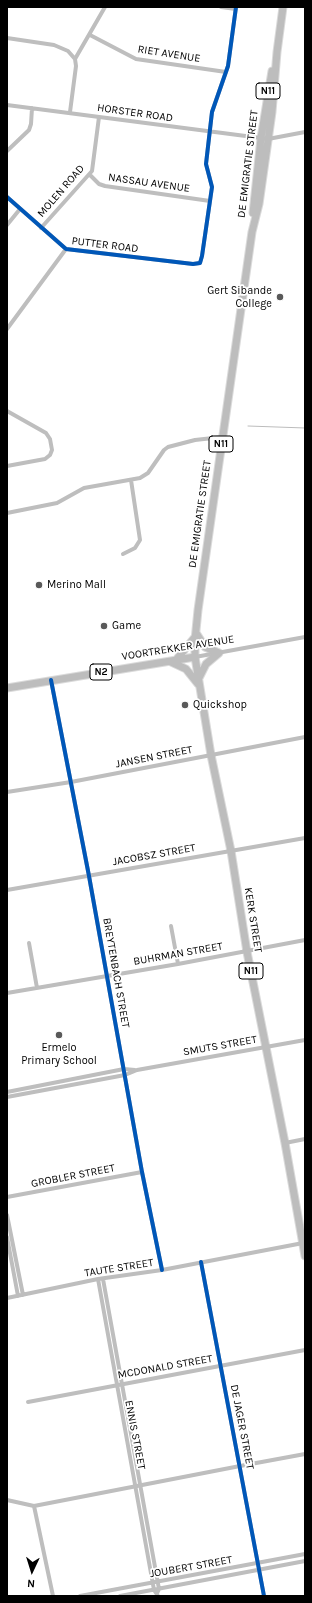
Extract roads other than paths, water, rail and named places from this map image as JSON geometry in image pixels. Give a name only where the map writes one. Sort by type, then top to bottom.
[{"type":"highway","name":"DE EMIGRATIE STREET","points":[[195,657],[195,635],[252,232],[252,218],[264,139],[274,93],[277,52],[283,7]]},
{"type":"highway","points":[[195,635],[205,647],[219,653],[206,664],[199,683],[186,669],[172,661],[188,648],[195,635]]},
{"type":"highway","name":"VOORTREKKER AVENUE","points":[[7,688],[195,657]]},
{"type":"highway","name":"KERK STREET","points":[[195,657],[211,755],[231,851],[247,952],[267,1047],[304,1243],[305,1256]]},
{"type":"street","points":[[75,59],[105,7]]},
{"type":"street","points":[[210,201],[212,185],[206,164],[210,132],[214,104],[226,72],[230,54],[236,8],[221,7]]},
{"type":"street","name":"RIET AVENUE","points":[[90,35],[132,57],[143,61],[226,72]]},
{"type":"street","points":[[7,38],[54,45],[68,51],[75,59],[76,66],[70,112]]},
{"type":"street","name":"HORSTER ROAD","points":[[7,105],[70,112],[264,139],[305,132]]},
{"type":"street","points":[[7,151],[29,130],[32,108]]},
{"type":"street","name":"MOLEN ROAD","points":[[41,228],[90,175],[93,167],[99,117]]},
{"type":"street","name":"NASSAU AVENUE","points":[[90,175],[99,184],[105,186],[210,201]]},
{"type":"street","name":"PUTTER ROAD","points":[[7,197],[66,249],[197,264],[202,259],[210,201]]},
{"type":"street","points":[[7,225],[20,208]]},
{"type":"street","points":[[7,329],[66,249]]},
{"type":"street","points":[[7,411],[46,433],[50,439],[52,450],[50,455],[45,459],[7,466]]},
{"type":"street","points":[[7,513],[57,503],[84,488],[140,478],[148,473],[161,454],[168,447],[196,440],[222,437]]},
{"type":"street","points":[[123,554],[135,548],[140,540],[131,480]]},
{"type":"street","name":"VOORTREKKER AVENUE","points":[[195,657],[305,637]]},
{"type":"street","name":"BREYTENBACH STREET","points":[[51,680],[89,876],[142,1172],[162,1270]]},
{"type":"street","name":"JANSEN STREET","points":[[7,792],[71,782],[305,738]]},
{"type":"street","name":"JACOBSZ STREET","points":[[7,890],[305,838]]},
{"type":"street","points":[[171,926],[178,964]]},
{"type":"street","name":"BUHRMAN STREET","points":[[7,993],[247,952],[305,940]]},
{"type":"street","points":[[29,943],[37,988]]},
{"type":"street","name":"SMUTS STREET","points":[[7,1097],[125,1075],[137,1070],[305,1040]]},
{"type":"street","name":"SMUTS STREET","points":[[7,1092],[124,1069],[137,1070]]},
{"type":"street","points":[[285,1143],[305,1140]]},
{"type":"street","name":"GROBLER STREET","points":[[7,1197],[142,1172]]},
{"type":"street","points":[[7,1215],[20,1295]]},
{"type":"street","points":[[7,1237],[20,1295]]},
{"type":"street","name":"TAUTE STREET","points":[[7,1298],[101,1279],[162,1270],[304,1243]]},
{"type":"street","name":"DE JAGER STREET","points":[[201,1262],[264,1596]]},
{"type":"street","name":"ENNIS STREET","points":[[101,1279],[157,1592]]},
{"type":"street","name":"MCDONALD STREET","points":[[28,1402],[305,1350]]},
{"type":"street","points":[[7,1500],[34,1506],[305,1454]]},
{"type":"street","points":[[34,1506],[53,1596]]},
{"type":"street","name":"JOUBERT STREET","points":[[80,1596],[258,1564],[305,1554]]},
{"type":"street","name":"JOUBERT STREET","points":[[120,1596],[157,1592],[305,1561]]},
{"type":"waterway","points":[[248,426],[305,428]]},
{"type":"place","name":"Gert Sibande College","points":[[280,297]]},
{"type":"place","name":"Merino Mall","points":[[39,585]]},
{"type":"place","name":"Game","points":[[104,626]]},
{"type":"place","name":"Quickshop","points":[[185,705]]},
{"type":"place","name":"Ermelo Primary School","points":[[59,1035]]}]
